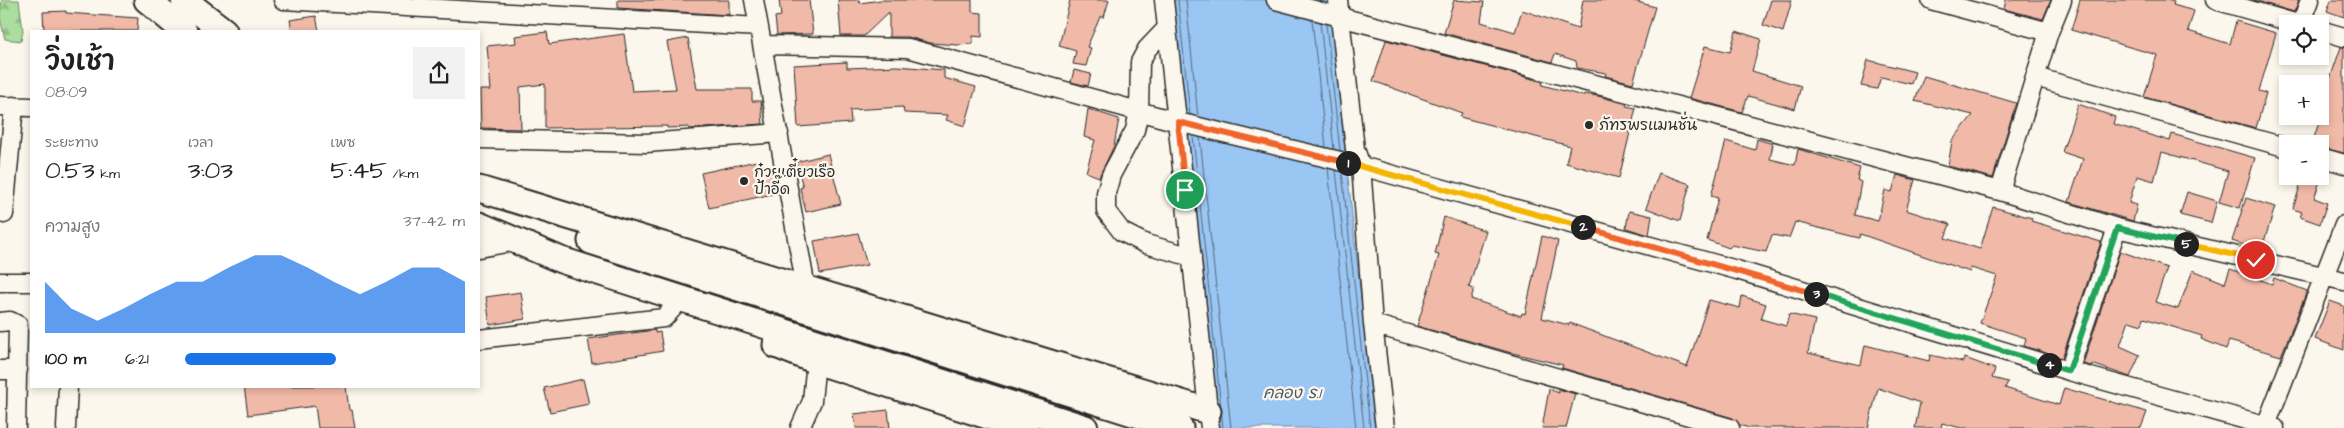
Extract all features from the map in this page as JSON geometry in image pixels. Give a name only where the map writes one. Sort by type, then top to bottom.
[{"type":"main road","points":[[147,0],[183,30]]},
{"type":"main road","points":[[184,0],[223,30]]},
{"type":"main road","points":[[480,189],[806,288],[1209,419]]},
{"type":"main road","points":[[480,193],[557,230],[1180,428]]},
{"type":"main road","points":[[480,225],[675,306],[816,361],[992,423],[1025,428]]},
{"type":"main road","points":[[562,260],[1085,428]]},
{"type":"street","points":[[283,0],[759,27]]},
{"type":"street","points":[[754,0],[806,288]]},
{"type":"street","points":[[1164,0],[1209,419]]},
{"type":"street","points":[[1276,0],[1335,9],[2000,191],[2117,228],[2344,281]]},
{"type":"street","points":[[1930,0],[2048,32]]},
{"type":"street","points":[[2000,191],[2048,32],[2062,0]]},
{"type":"street","points":[[2215,0],[2279,18]]},
{"type":"street","points":[[2304,15],[2310,0]]},
{"type":"street","points":[[1335,9],[1355,149],[1362,166],[1373,324],[1385,428]]},
{"type":"street","points":[[1167,28],[1147,49],[1140,62],[1139,111],[1135,130],[1111,175],[1106,193],[1106,211],[1122,232],[1146,244],[1192,257]]},
{"type":"street","points":[[2329,33],[2344,37]]},
{"type":"street","points":[[763,45],[908,48],[1178,122],[1362,166],[1737,270],[2069,371],[2269,427],[2344,225]]},
{"type":"street","points":[[2035,77],[2279,145]]},
{"type":"street","points":[[4,214],[7,106],[30,108]]},
{"type":"street","points":[[480,139],[646,143],[779,134]]},
{"type":"street","points":[[2329,160],[2344,164]]},
{"type":"street","points":[[2069,371],[2117,228]]},
{"type":"street","points":[[480,248],[517,241]]},
{"type":"street","points":[[0,282],[30,282]]},
{"type":"street","points":[[480,339],[664,318],[675,306]]},
{"type":"street","points":[[0,322],[10,321],[18,325],[16,428]]},
{"type":"street","points":[[1373,324],[1730,428]]},
{"type":"street","points":[[800,428],[812,401],[816,361]]},
{"type":"street","points":[[0,370],[18,370]]},
{"type":"street","points":[[66,428],[68,388]]},
{"type":"green space","points":[[2,0],[19,0],[23,31],[21,41],[5,39],[0,18]]},
{"type":"water","name":"คลอง ร.1","points":[[1167,0],[1329,0],[1375,428],[1212,428]]},
{"type":"building","points":[[618,0],[729,0],[729,15],[618,8]]},
{"type":"building","points":[[779,0],[809,0],[813,34],[777,35],[775,17],[781,16]]},
{"type":"building","points":[[838,0],[859,0],[860,3],[881,0],[972,0],[972,12],[982,13],[982,37],[973,36],[973,44],[958,45],[930,43],[908,37],[889,37],[889,12],[864,36],[841,36]]},
{"type":"building","points":[[1070,0],[1109,0],[1104,17],[1100,17],[1087,47],[1091,48],[1086,66],[1073,64],[1076,51],[1059,46]]},
{"type":"building","points":[[1454,0],[1484,2],[1481,22],[1515,32],[1522,10],[1578,29],[1583,0],[1631,0],[1655,7],[1633,83],[1605,76],[1606,73],[1577,68],[1576,61],[1555,54],[1552,62],[1444,33]]},
{"type":"building","points":[[1771,0],[1792,0],[1783,32],[1763,25]]},
{"type":"building","points":[[2006,0],[2051,0],[2043,19],[2004,9]]},
{"type":"building","points":[[2080,0],[2167,0],[2174,2],[2173,5],[2194,11],[2188,31],[2230,44],[2236,21],[2276,33],[2259,91],[2266,93],[2256,128],[2144,97],[2157,55],[2071,30]]},
{"type":"building","points":[[2253,0],[2299,0],[2294,12]]},
{"type":"building","points":[[2331,0],[2344,0],[2344,17],[2327,11]]},
{"type":"building","points":[[66,11],[66,13],[138,18],[137,30],[44,30],[43,12]]},
{"type":"building","points":[[316,16],[319,30],[292,30],[290,20]]},
{"type":"building","points":[[1736,31],[1761,39],[1752,71],[1801,86],[1795,109],[1748,96],[1742,112],[1689,98],[1705,46],[1730,52]]},
{"type":"building","points":[[547,32],[549,44],[624,34],[632,91],[676,89],[667,42],[688,38],[697,89],[752,89],[752,101],[761,101],[763,124],[689,129],[689,127],[667,128],[667,126],[545,128],[545,84],[520,87],[521,129],[481,128],[480,90],[491,90],[487,46],[516,43],[515,36]]},
{"type":"building","points":[[1386,40],[1543,82],[1542,85],[1583,96],[1584,94],[1598,96],[1636,108],[1619,178],[1566,163],[1570,146],[1460,117],[1462,113],[1373,81]]},
{"type":"building","points":[[2341,47],[2344,47],[2344,153],[2329,149],[2329,135],[2315,135],[2318,125],[2329,125],[2329,82]]},
{"type":"building","points":[[1868,60],[1915,72],[1911,84],[1881,77],[1877,89],[1861,86]]},
{"type":"building","points":[[847,62],[847,68],[897,66],[944,70],[944,78],[976,87],[965,126],[946,120],[948,115],[904,113],[903,107],[850,110],[851,123],[798,127],[794,65]]},
{"type":"building","points":[[1074,70],[1091,74],[1088,86],[1071,82]]},
{"type":"building","points":[[1924,76],[2016,103],[1993,178],[1948,166],[1952,141],[1973,115],[1915,101]]},
{"type":"building","points":[[2078,104],[2115,117],[2113,124],[2170,141],[2172,134],[2255,158],[2240,208],[2219,202],[2228,171],[2162,152],[2154,181],[2137,176],[2129,203],[2137,205],[2133,221],[2069,202],[2083,159],[2062,152]]},
{"type":"building","points":[[1088,109],[1119,119],[1114,146],[1099,177],[1086,172],[1095,140],[1084,137]]},
{"type":"building","points":[[1757,139],[1773,144],[1770,159],[1795,165],[1798,149],[1860,168],[1857,180],[1861,182],[1855,215],[1878,221],[1885,190],[1892,192],[1897,175],[1915,180],[1906,210],[1950,224],[1945,238],[1980,249],[1993,207],[2032,218],[2031,221],[2101,242],[2062,358],[2024,346],[2026,338],[1980,323],[1997,276],[1971,268],[1970,272],[1860,234],[1859,238],[1795,222],[1789,238],[1772,235],[1766,252],[1732,245],[1729,248],[1707,240],[1718,198],[1711,196],[1726,141],[1755,150]]},
{"type":"building","points":[[828,154],[841,204],[806,212],[800,188],[803,187],[796,162]]},
{"type":"building","points":[[761,160],[763,168],[771,167],[777,193],[709,208],[701,173]]},
{"type":"building","points":[[1659,173],[1690,184],[1680,221],[1646,208]]},
{"type":"building","points":[[2300,185],[2319,185],[2314,198],[2327,203],[2320,224],[2300,217],[2302,212],[2293,209]]},
{"type":"building","points":[[2187,192],[2217,201],[2211,223],[2180,215]]},
{"type":"building","points":[[2246,198],[2275,207],[2261,251],[2232,241]]},
{"type":"building","points":[[1629,211],[1652,216],[1649,235],[1626,228]]},
{"type":"building","points":[[1444,217],[1486,231],[1469,287],[1474,289],[1471,299],[1521,316],[1522,313],[1525,314],[1542,236],[1558,241],[1542,318],[1569,325],[1570,323],[1687,367],[1709,300],[1740,308],[1742,296],[1766,304],[1761,319],[1786,326],[1789,314],[1815,320],[1808,353],[1861,365],[1865,345],[1929,361],[1930,355],[1963,362],[1965,358],[1995,369],[1992,378],[2008,382],[2005,388],[2059,405],[2064,388],[2147,412],[2141,428],[1961,428],[1942,423],[1941,428],[1915,428],[1920,403],[1878,388],[1868,428],[1749,428],[1740,425],[1733,418],[1562,368],[1563,365],[1508,352],[1417,326],[1439,255],[1435,254]]},
{"type":"building","points":[[858,233],[867,265],[820,274],[814,241]]},
{"type":"building","points":[[2120,251],[2167,268],[2155,302],[2178,309],[2193,270],[2225,283],[2230,269],[2272,284],[2274,278],[2307,291],[2281,356],[2229,341],[2226,349],[2201,339],[2202,336],[2144,318],[2142,325],[2129,321],[2120,346],[2140,355],[2130,377],[2092,364],[2091,366],[2083,364]]},
{"type":"building","points":[[521,292],[525,319],[490,325],[486,297]]},
{"type":"building","points":[[2330,301],[2344,306],[2344,350],[2315,339]]},
{"type":"building","points":[[655,330],[655,333],[660,332],[663,351],[592,363],[588,339]]},
{"type":"building","points":[[583,379],[589,404],[550,412],[544,388]]},
{"type":"building","points":[[244,388],[346,388],[349,410],[352,410],[355,428],[318,428],[315,406],[248,415]]},
{"type":"building","points":[[1549,389],[1559,393],[1559,389],[1575,394],[1566,428],[1542,428]]},
{"type":"building","points":[[888,410],[890,428],[856,428],[854,414]]},
{"type":"place","name":"ภัทรพรแมนชั่น","points":[[1589,125]]},
{"type":"place","name":"ก๋วยเตี๋ยวเรือ ป้าอี๊ด","points":[[744,181]]},
{"type":"route","points":[[1185,190],[1178,122],[1362,166],[1737,270],[2069,371],[2117,228],[2256,260]]}]
